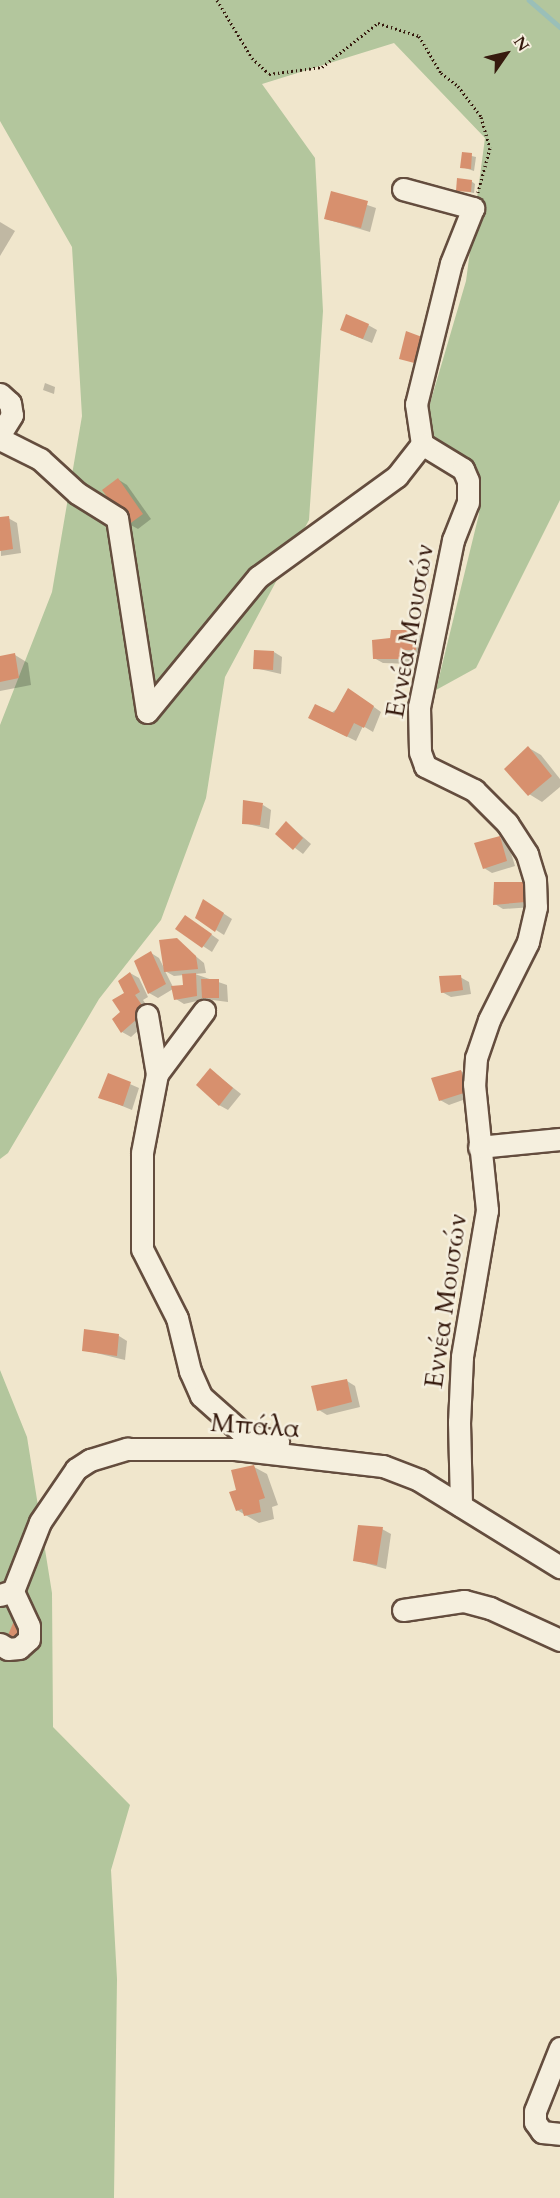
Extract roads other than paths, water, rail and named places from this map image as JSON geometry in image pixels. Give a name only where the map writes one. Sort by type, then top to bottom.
[{"type":"street","points":[[0,440],[40,459],[77,493],[117,518],[147,712],[258,577],[397,476],[422,444],[416,404],[451,263],[473,208],[403,189]]},
{"type":"street","points":[[0,394],[10,403],[12,415],[0,434]]},
{"type":"street","name":"Εννέα Μουσών","points":[[422,444],[463,469],[468,481],[468,502],[453,540],[419,707],[420,752],[424,766],[434,773],[474,790],[492,805],[527,854],[535,880],[536,907],[528,942],[480,1039],[476,1058],[474,1084],[487,1210],[462,1357],[462,1506]]},
{"type":"street","points":[[157,1074],[204,1011]]},
{"type":"street","points":[[147,1015],[157,1074],[142,1153],[142,1249],[177,1318],[190,1371],[201,1396],[244,1434],[262,1441],[349,1451],[383,1466]]},
{"type":"street","points":[[479,1147],[560,1139]]},
{"type":"street","name":"Μπάλα","points":[[6,1593],[60,1488],[76,1469],[108,1453],[127,1449],[235,1449],[383,1466],[419,1480],[560,1567]]},
{"type":"street","points":[[0,1644],[8,1649],[19,1648],[29,1639],[29,1626],[6,1593]]},
{"type":"street","points":[[403,1610],[464,1601],[490,1608],[560,1640]]},
{"type":"street","points":[[560,2048],[535,2110],[535,2122],[542,2132],[560,2134]]},
{"type":"waterway","points":[[529,0],[560,27]]}]
